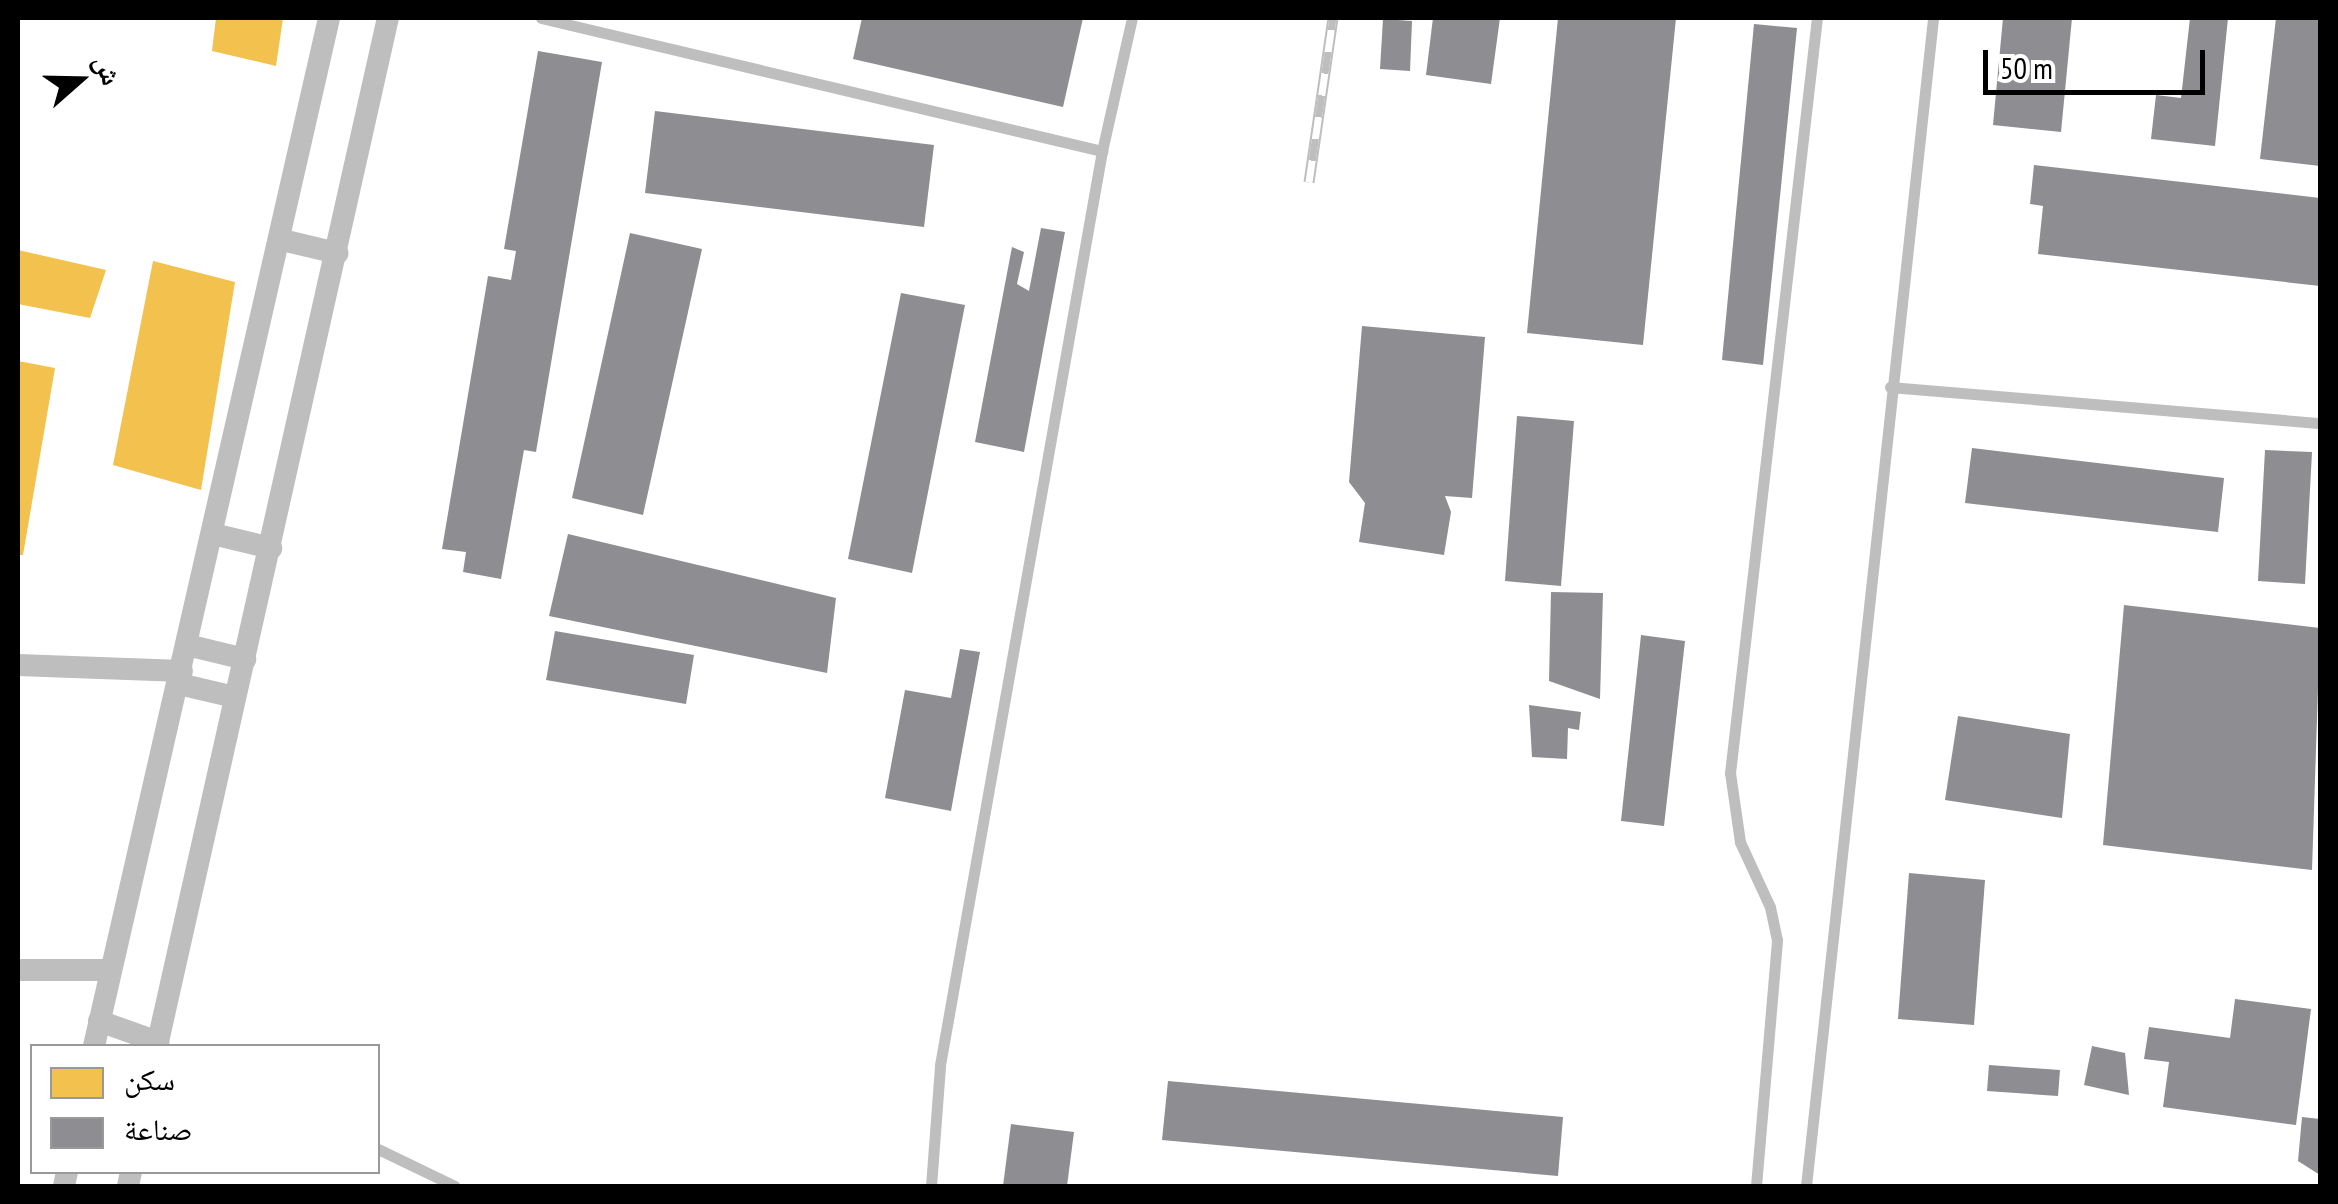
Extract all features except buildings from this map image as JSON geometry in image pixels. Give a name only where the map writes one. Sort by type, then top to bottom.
[{"type":"street","points":[[94,1044],[282,240],[329,18]]},
{"type":"street","points":[[160,1044],[388,18]]},
{"type":"street","points":[[282,240],[338,253]]},
{"type":"street","points":[[213,534],[271,548]]},
{"type":"street","points":[[187,645],[245,659]]},
{"type":"street","points":[[18,664],[180,678],[235,697]]},
{"type":"street","points":[[18,970],[110,970]]},
{"type":"street","points":[[99,1020],[158,1044]]},
{"type":"lane","points":[[540,18],[1102,151]]},
{"type":"lane","points":[[931,1186],[940,1065],[1102,151],[1132,18]]},
{"type":"lane","points":[[1756,1186],[1776,940],[1770,906],[1740,842],[1730,772],[1818,18]]},
{"type":"lane","points":[[1806,1186],[1933,18]]},
{"type":"lane","points":[[1890,386],[2320,423]]},
{"type":"lane","points":[[380,1150],[455,1186]]},
{"type":"railway","points":[[1309,182],[1333,18]]}]
